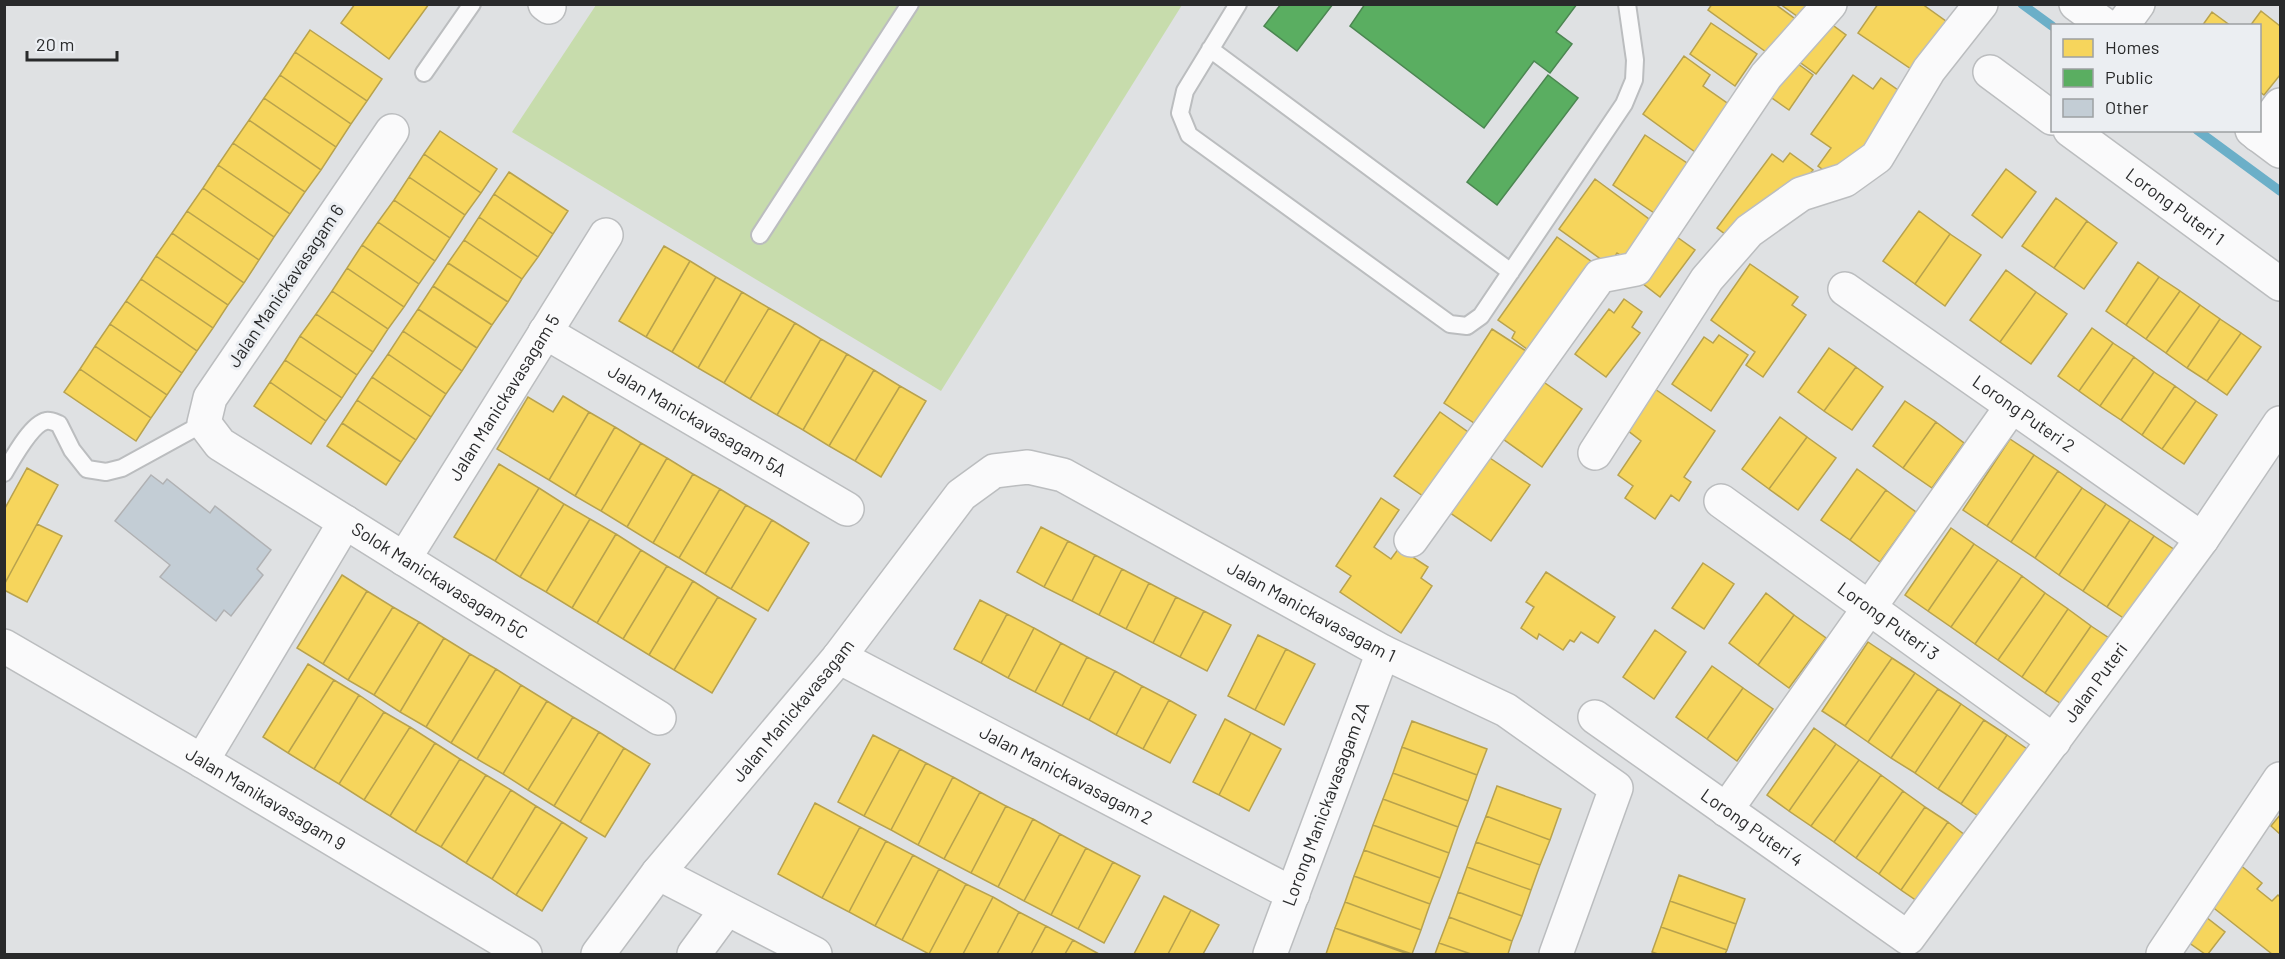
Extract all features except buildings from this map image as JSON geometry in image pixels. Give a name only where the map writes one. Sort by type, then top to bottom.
[{"type":"street","points":[[1411,540],[1600,276],[1636,269],[1766,76],[1830,4]]},
{"type":"street","points":[[1595,453],[1707,279],[1749,231],[1758,224],[1802,194],[1845,180],[1877,157],[1929,70],[1981,4]]},
{"type":"street","points":[[2076,4],[2103,24]]},
{"type":"street","points":[[2123,24],[2138,4]]},
{"type":"street","points":[[1990,72],[2051,117]]},
{"type":"street","points":[[2264,139],[2280,105]]},
{"type":"street","name":"Jalan Manickavasagam 6","points":[[212,434],[210,398],[392,132]]},
{"type":"street","name":"Lorong Puteri 1","points":[[2073,132],[2280,284]]},
{"type":"street","name":"Jalan Manickavasagam 5","points":[[404,559],[606,235]]},
{"type":"street","name":"Lorong Puteri 2","points":[[1845,289],[2202,539]]},
{"type":"street","name":"Jalan Manickavasagam 5A","points":[[545,332],[847,509]]},
{"type":"street","points":[[1726,810],[2012,406]]},
{"type":"street","name":"Jalan Puteri","points":[[1908,938],[2202,539],[2280,423]]},
{"type":"street","name":"Solok Manickavasagam 5C","points":[[212,434],[345,522],[659,718]]},
{"type":"street","name":"Jalan Manickavasagam 1","points":[[994,471],[1028,467],[1062,475],[1383,652],[1506,710],[1616,788],[1556,954]]},
{"type":"street","name":"Jalan Manickavasagam","points":[[598,954],[658,873],[839,657],[961,495],[994,471]]},
{"type":"street","name":"Lorong Puteri 3","points":[[1721,501],[2054,741]]},
{"type":"street","points":[[202,761],[345,522]]},
{"type":"street","name":"Jalan Manikavasagam 9","points":[[4,646],[525,954]]},
{"type":"street","name":"Lorong Manickavasagam 2A","points":[[1270,954],[1383,652]]},
{"type":"street","name":"Jalan Manickavasagam 2","points":[[839,657],[1293,894]]},
{"type":"street","name":"Lorong Puteri 4","points":[[1595,717],[1908,938]]},
{"type":"street","points":[[2163,954],[2280,779]]},
{"type":"street","points":[[658,873],[815,954]]},
{"type":"street","points":[[694,954],[727,909]]},
{"type":"lane","points":[[424,73],[472,4]]},
{"type":"lane","points":[[760,235],[910,4]]},
{"type":"lane","points":[[1238,4],[1185,91],[1180,113],[1189,135],[1450,324],[1467,326],[1481,316],[1624,104],[1634,80],[1635,60],[1628,4]]},
{"type":"lane","points":[[1210,49],[1511,272]]},
{"type":"lane","points":[[4,473],[39,423],[48,420],[59,424],[72,450],[87,469],[106,472],[212,434]]},
{"type":"green space","points":[[596,5],[1182,5],[941,391],[512,132]]},
{"type":"waterway","points":[[2022,4],[2051,25]]},
{"type":"waterway","points":[[2200,132],[2280,191]]}]
